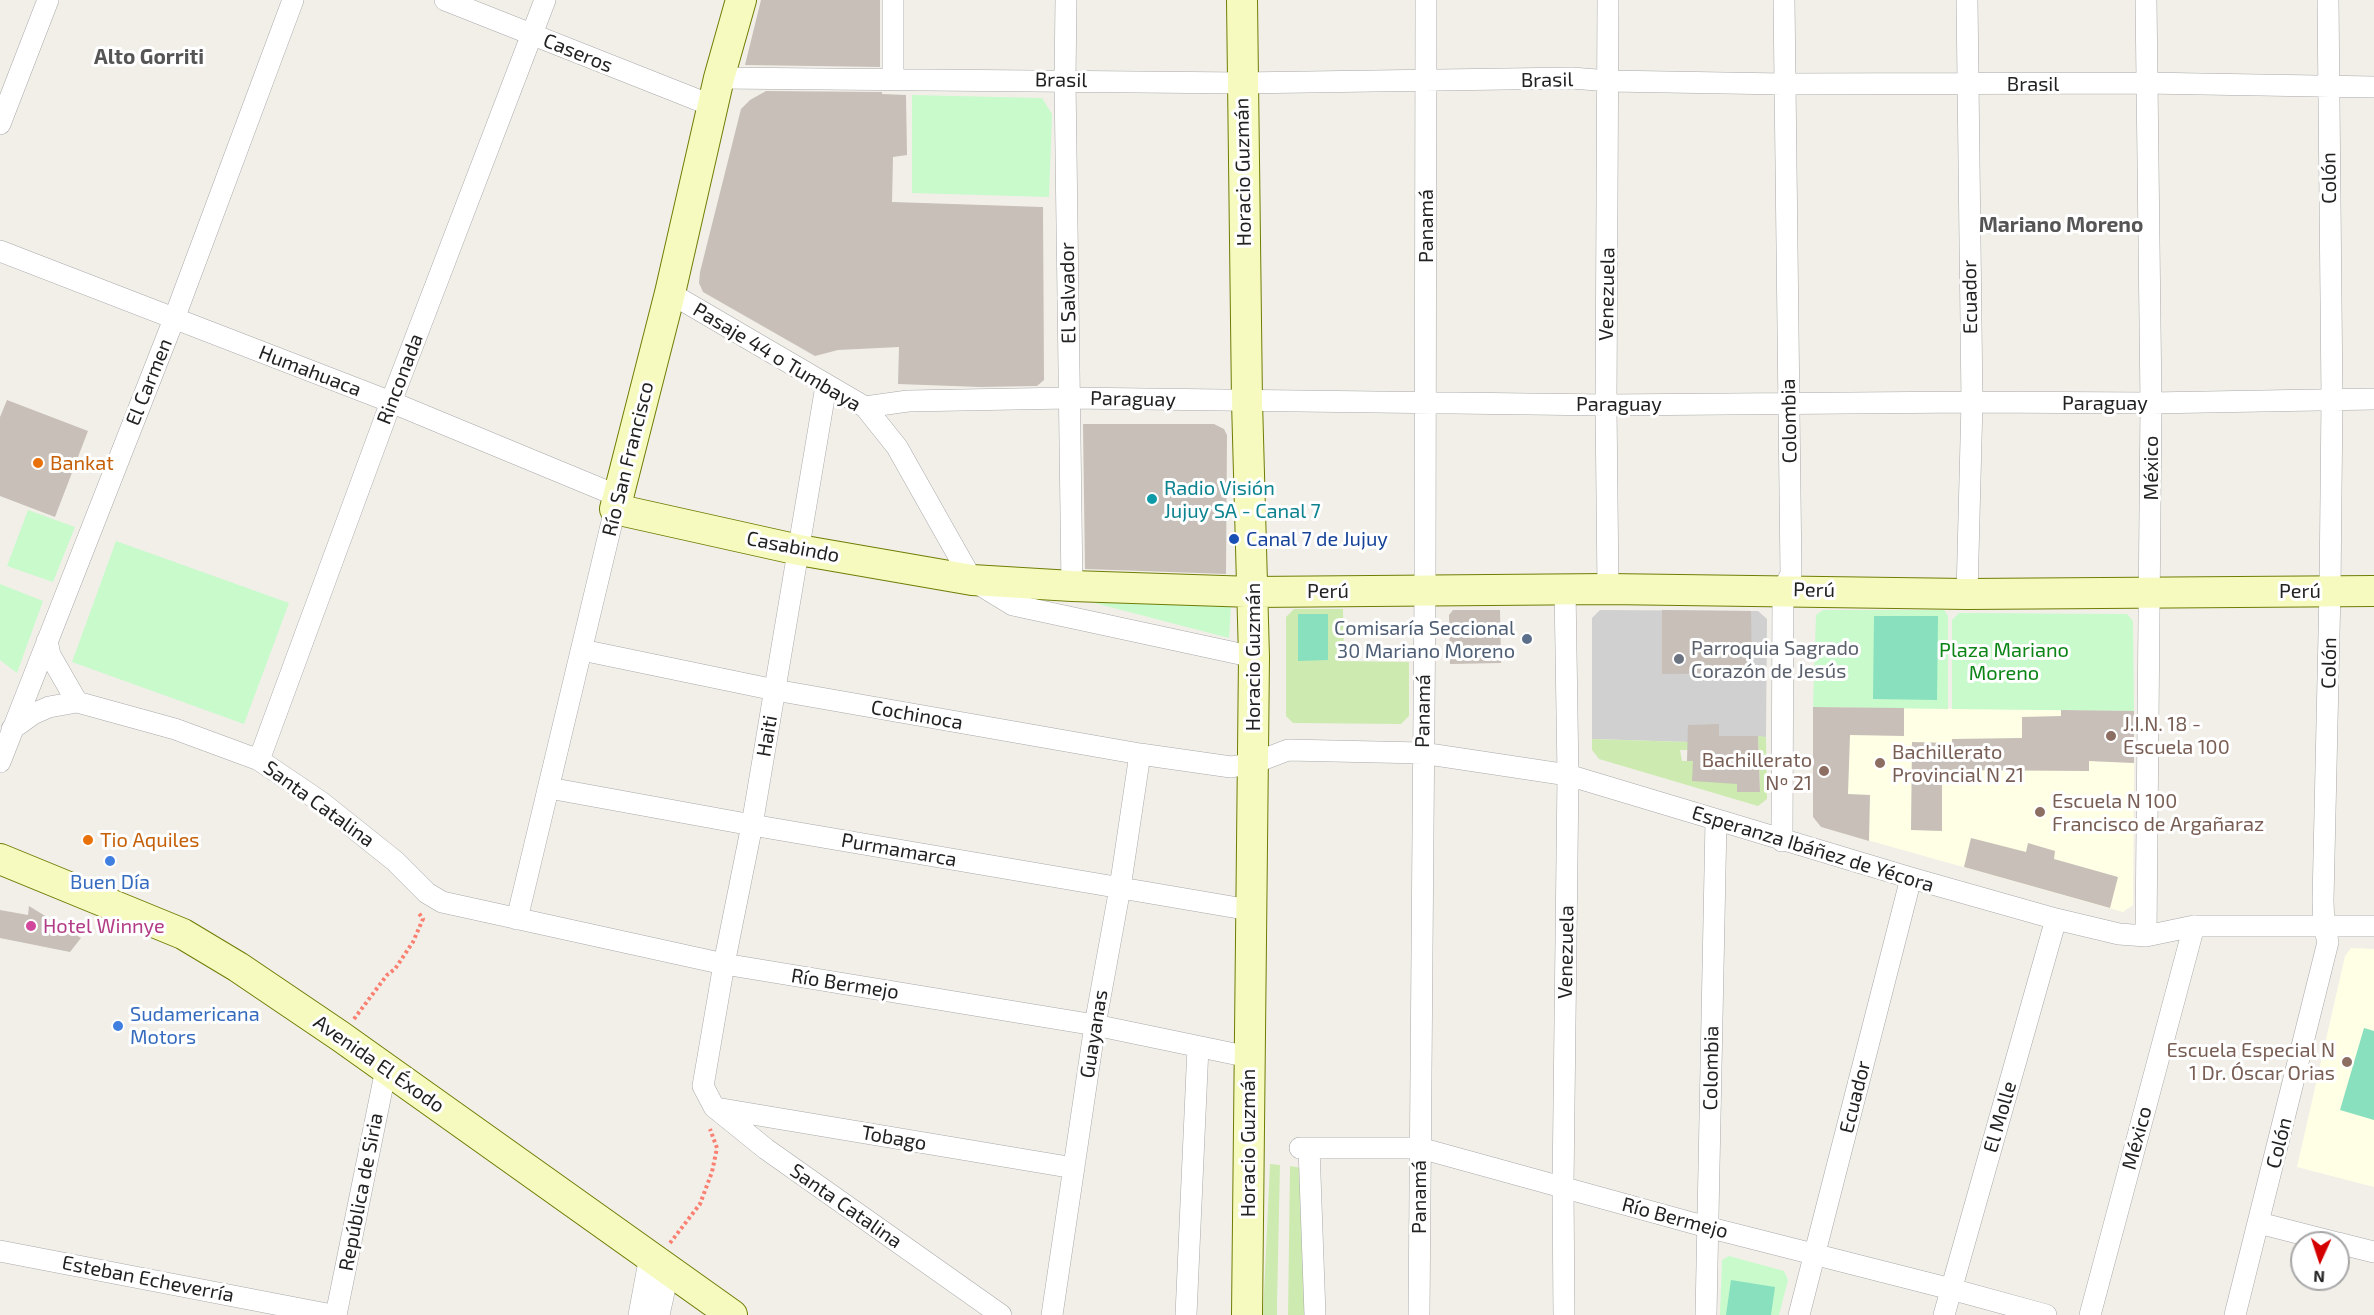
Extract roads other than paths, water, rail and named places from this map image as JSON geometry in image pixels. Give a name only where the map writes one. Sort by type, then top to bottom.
[{"type":"main road","name":"Río San Francisco","points":[[616,502],[670,293],[716,92],[741,0]]},
{"type":"main road","name":"Horacio Guzmán","points":[[1242,0],[1247,400],[1254,657],[1247,1315]]},
{"type":"main road","name":"Casabindo","points":[[616,502],[799,550],[972,580],[1253,592]]},
{"type":"main road","name":"Perú","points":[[1253,592],[1565,589],[1967,594],[2374,591]]},
{"type":"main road","name":"Avenida El Éxodo","points":[[0,859],[183,934],[238,967],[340,1036],[732,1315]]},
{"type":"street","points":[[0,124],[48,0]]},
{"type":"street","name":"El Carmen","points":[[0,762],[174,319],[293,0]]},
{"type":"street","name":"Caseros","points":[[444,0],[532,35],[716,92]]},
{"type":"street","name":"Rinconada","points":[[259,760],[391,402],[545,0]]},
{"type":"street","points":[[893,0],[893,79]]},
{"type":"street","name":"El Salvador","points":[[1066,0],[1065,80],[1072,586]]},
{"type":"street","name":"Panamá","points":[[1419,1315],[1426,404],[1426,0]]},
{"type":"street","name":"Venezuela","points":[[1608,0],[1606,405],[1608,589]]},
{"type":"street","name":"Colombia","points":[[1782,841],[1783,590],[1791,574],[1784,0]]},
{"type":"street","name":"Ecuador","points":[[1967,0],[1966,85],[1972,402],[1967,594]]},
{"type":"street","name":"México","points":[[2146,0],[2145,83],[2151,403],[2146,936]]},
{"type":"street","name":"Colón","points":[[2235,1315],[2328,942],[2324,927],[2323,901],[2332,399],[2328,0]]},
{"type":"street","name":"Brasil","points":[[716,92],[893,79],[1426,82],[1572,78],[1609,81],[1784,84],[2145,83],[2374,87]]},
{"type":"street","name":"Humahuaca","points":[[0,251],[391,402],[616,502]]},
{"type":"street","name":"Pasaje 44 o Tumbaya","points":[[670,293],[865,407],[897,447],[972,580]]},
{"type":"street","name":"Haiti","points":[[703,1086],[776,690],[826,386]]},
{"type":"street","name":"Paraguay","points":[[865,407],[908,401],[1069,398],[1606,405],[1789,402],[2151,403],[2374,399]]},
{"type":"street","name":"Río San Francisco","points":[[517,919],[616,502]]},
{"type":"street","name":"Casabindo","points":[[972,580],[1013,605],[1254,657]]},
{"type":"street","name":"Venezuela","points":[[1564,1315],[1563,1187],[1568,775],[1565,589]]},
{"type":"street","points":[[47,641],[54,663],[77,702]]},
{"type":"street","name":"Cochinoca","points":[[582,650],[776,690],[1140,754],[1231,767],[1254,763]]},
{"type":"street","name":"Santa Catalina","points":[[12,729],[33,714],[49,707],[77,702],[175,729],[259,760],[321,802],[394,861],[434,897]]},
{"type":"street","name":"Esperanza Ibáñez de Yécora","points":[[1254,763],[1288,750],[1422,753],[1568,775],[1782,841],[2056,919],[2119,934],[2146,936],[2194,926],[2374,926]]},
{"type":"street","name":"Guayanas","points":[[1052,1315],[1095,1025],[1120,888],[1140,754]]},
{"type":"street","name":"Purmamarca","points":[[549,788],[1250,910]]},
{"type":"street","name":"Colombia","points":[[1706,1315],[1716,821]]},
{"type":"street","name":"Ecuador","points":[[1799,1315],[1911,878]]},
{"type":"street","name":"Río Bermejo","points":[[434,897],[517,919],[724,964],[1095,1025],[1249,1057]]},
{"type":"street","name":"El Molle","points":[[1944,1315],[2056,919]]},
{"type":"street","name":"México","points":[[2090,1315],[2194,926]]},
{"type":"street","points":[[1186,1315],[1198,1047]]},
{"type":"street","name":"República de Siria","points":[[336,1315],[386,1069]]},
{"type":"street","name":"Santa Catalina","points":[[703,1086],[717,1110],[766,1149],[1001,1315]]},
{"type":"street","name":"Tobago","points":[[717,1110],[1074,1168]]},
{"type":"street","name":"Río Bermejo","points":[[1315,1315],[1305,1148],[1420,1148],[1707,1227],[2046,1315]]},
{"type":"street","points":[[2259,1223],[2291,1231]]},
{"type":"street","points":[[2350,1246],[2374,1252]]},
{"type":"street","name":"Esteban Echeverría","points":[[0,1251],[332,1315]]},
{"type":"street","points":[[639,1315],[659,1262]]},
{"type":"street","points":[[659,1262],[659,1315]]},
{"type":"place","name":"Bankat","points":[[38,463]]},
{"type":"place","name":"Radio Visión Jujuy SA - Canal 7","points":[[1152,499]]},
{"type":"place","name":"Canal 7 de Jujuy","points":[[1234,539]]},
{"type":"place","name":"Comisaría Seccional 30 Mariano Moreno","points":[[1527,639]]},
{"type":"place","name":"Parroquia Sagrado Corazón de Jesús","points":[[1679,659]]},
{"type":"place","name":"J.I.N. 18 - Escuela 100","points":[[2111,736]]},
{"type":"place","name":"Bachillerato Provincial N 21","points":[[1880,763]]},
{"type":"place","name":"Bachillerato Nº 21","points":[[1824,771]]},
{"type":"place","name":"Escuela N 100 Francisco de Argañaraz","points":[[2040,812]]},
{"type":"place","name":"Tio Aquiles","points":[[88,840]]},
{"type":"place","name":"Buen Día","points":[[110,861]]},
{"type":"place","name":"Hotel Winnye","points":[[31,926]]},
{"type":"place","name":"Sudamericana Motors","points":[[118,1026]]},
{"type":"place","name":"Escuela Especial N 1 Dr. Óscar Orias","points":[[2347,1062]]},
{"type":"district","name":"Alto Gorriti","points":[[149,57]]},
{"type":"district","name":"Mariano Moreno","points":[[2061,225]]},
{"type":"park label","name":"Plaza Mariano Moreno","points":[[2004,662]]}]
